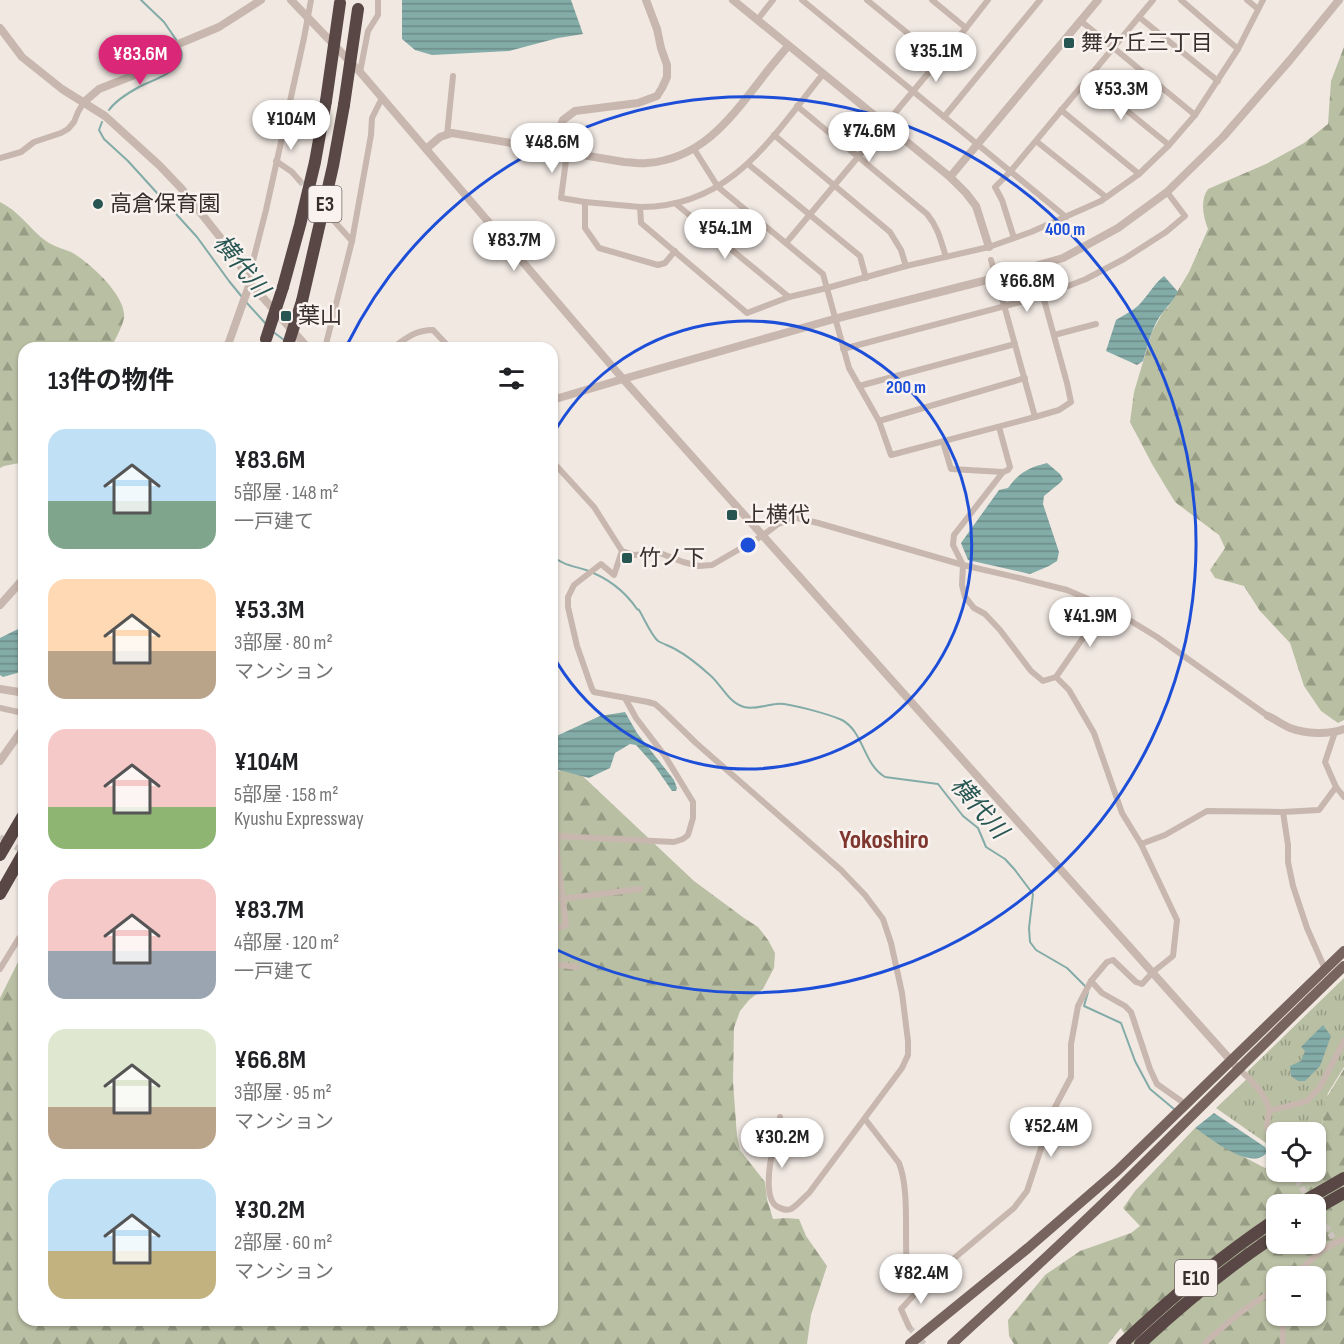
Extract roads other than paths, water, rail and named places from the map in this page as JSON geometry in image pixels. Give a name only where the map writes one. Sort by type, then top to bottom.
[{"type":"highway","name":"E3","points":[[265,342],[283,287],[312,173],[326,101],[340,2]]},
{"type":"highway","name":"E3","points":[[289,342],[302,301],[333,166],[358,4]]},
{"type":"highway","points":[[0,855],[18,824]]},
{"type":"highway","points":[[0,894],[18,862]]},
{"type":"highway","points":[[1316,1194],[1344,1178]]},
{"type":"highway","points":[[1326,1203],[1344,1193]]},
{"type":"highway","name":"E10","points":[[1122,1344],[1149,1317],[1193,1280],[1266,1226]]},
{"type":"highway","name":"E10","points":[[1140,1344],[1202,1290],[1266,1242]]},
{"type":"main road","points":[[952,1344],[1033,1270],[1132,1174],[1234,1064],[1344,951]]},
{"type":"main road","points":[[910,1344],[1118,1171],[1344,966]]},
{"type":"street","points":[[0,158],[21,152],[34,142],[62,133],[74,122],[84,102],[99,89],[147,68],[176,45],[219,27],[261,0]]},
{"type":"street","points":[[291,0],[360,72],[623,379],[1251,1081],[1266,1099],[1269,1111],[1268,1122]]},
{"type":"street","points":[[297,0],[308,16]]},
{"type":"street","points":[[229,342],[250,283],[311,0]]},
{"type":"street","points":[[360,72],[368,31],[378,15],[378,0]]},
{"type":"street","points":[[552,149],[563,120],[575,111],[638,103],[657,96],[666,77],[667,65],[646,0]]},
{"type":"street","points":[[734,0],[950,177],[966,193],[976,207],[1035,417]]},
{"type":"street","points":[[758,20],[773,0]]},
{"type":"street","points":[[802,0],[1066,217]]},
{"type":"street","points":[[867,0],[939,59]]},
{"type":"street","points":[[932,0],[966,28]]},
{"type":"street","points":[[786,243],[988,0]]},
{"type":"street","points":[[945,117],[1040,0]]},
{"type":"street","points":[[950,177],[1098,0]]},
{"type":"street","points":[[1014,238],[1002,200],[995,187],[1153,0]]},
{"type":"street","points":[[1182,0],[1238,48]]},
{"type":"street","points":[[1247,0],[1258,9]]},
{"type":"street","points":[[640,207],[641,223],[747,313],[789,297],[988,247],[1066,217],[1106,197],[1139,174],[1195,116],[1238,48],[1263,0]]},
{"type":"street","points":[[558,398],[834,319],[1063,258],[1118,228],[1167,192],[1223,137],[1339,0]]},
{"type":"street","points":[[1139,17],[1218,81]]},
{"type":"street","points":[[1081,21],[1195,116]]},
{"type":"street","points":[[0,28],[22,57],[62,90],[105,116],[181,188],[235,256],[250,283],[303,342]]},
{"type":"street","points":[[426,149],[440,136],[452,133],[624,162],[646,163],[670,159],[694,149],[718,131],[737,111],[788,46]]},
{"type":"street","points":[[567,153],[561,198],[640,207],[676,204],[705,194],[733,177],[748,164],[823,74]]},
{"type":"street","points":[[447,135],[453,76]]},
{"type":"street","points":[[1088,79],[1169,145]]},
{"type":"street","points":[[327,342],[352,241],[372,118],[382,98]]},
{"type":"street","points":[[797,106],[927,214],[938,231],[946,257]]},
{"type":"street","points":[[1061,110],[1139,174]]},
{"type":"street","points":[[774,135],[890,232],[901,250],[906,266]]},
{"type":"street","points":[[1036,141],[1106,197]]},
{"type":"street","points":[[694,149],[717,187],[823,274],[849,368],[879,421],[891,455],[1059,410],[1071,402],[1043,296]]},
{"type":"street","points":[[276,161],[299,180]]},
{"type":"street","points":[[748,164],[860,256],[866,278]]},
{"type":"street","points":[[843,349],[1004,304],[1043,296],[1086,279],[1124,259],[1185,216],[1167,192]]},
{"type":"street","points":[[585,202],[585,228],[599,248],[658,265],[665,263],[675,252]]},
{"type":"street","points":[[676,204],[789,297]]},
{"type":"street","points":[[334,221],[352,241]]},
{"type":"street","points":[[1054,335],[1096,324]]},
{"type":"street","points":[[401,342],[423,330],[433,330],[444,342]]},
{"type":"street","points":[[859,386],[1015,344]]},
{"type":"street","points":[[879,421],[1025,378]]},
{"type":"street","points":[[999,427],[1010,467],[1003,472],[954,535],[953,545],[963,565],[962,585],[965,597],[974,608],[985,614],[1000,630],[1030,671],[1043,681],[1056,677],[1085,635],[1102,605]]},
{"type":"street","points":[[943,442],[951,469],[1003,472]]},
{"type":"street","points":[[558,468],[594,507],[622,551],[634,555],[660,554],[699,566],[712,565],[778,524],[797,518],[963,565],[1067,590],[1102,605],[1157,637],[1268,716],[1290,728],[1322,733],[1340,730]]},
{"type":"street","points":[[622,551],[614,575],[601,564],[574,585],[568,597],[568,607],[577,646],[594,692],[655,704],[841,870],[865,895],[883,919],[891,943],[902,993],[908,1055],[902,1068],[809,1193],[790,1210],[783,1210],[774,1205],[769,1195],[770,1167],[780,1117]]},
{"type":"street","points":[[0,605],[18,585]]},
{"type":"street","points":[[909,1327],[901,1309],[927,1281],[1014,1209],[1027,1191],[1054,1109],[1071,1077],[1071,1044],[1075,1017],[1091,981],[1107,962],[1113,960],[1136,982],[1143,984],[1153,972],[1173,956],[1178,920],[1141,844],[1122,813],[1094,733],[1069,690],[1056,677]]},
{"type":"street","points":[[0,689],[18,692]]},
{"type":"street","points":[[558,836],[674,842],[688,835],[693,818],[693,802],[625,698]]},
{"type":"street","points":[[0,708],[18,712]]},
{"type":"street","points":[[1340,730],[1325,762],[1336,787],[1344,797]]},
{"type":"street","points":[[0,761],[18,736]]},
{"type":"street","points":[[1141,844],[1165,835],[1207,811],[1319,810],[1336,787]]},
{"type":"street","points":[[1282,812],[1293,886],[1307,928],[1325,969]]},
{"type":"street","points":[[558,874],[566,926],[558,928]]},
{"type":"street","points":[[558,899],[640,889]]},
{"type":"street","points":[[0,969],[18,941]]},
{"type":"street","points":[[558,965],[577,968]]},
{"type":"street","points":[[1091,981],[1102,993],[1131,1012],[1150,1069],[1158,1084],[1181,1101]]},
{"type":"street","points":[[1269,1111],[1307,1101],[1320,1087],[1344,1041]]},
{"type":"street","points":[[865,1119],[899,1163],[904,1191],[907,1268],[927,1281]]},
{"type":"street","points":[[1306,1266],[1334,1240],[1344,1239]]},
{"type":"street","points":[[1205,1343],[1237,1315],[1266,1296]]},
{"type":"street","points":[[1283,1326],[1283,1344]]},
{"type":"water","points":[[402,0],[571,0],[583,34],[509,51],[432,55],[415,50],[402,39]]},
{"type":"water","points":[[1164,276],[1178,292],[1159,317],[1143,361],[1137,365],[1106,351],[1116,320],[1138,306]]},
{"type":"water","points":[[1047,463],[1063,479],[1044,496],[1043,504],[1059,552],[1057,561],[1030,574],[968,560],[961,543],[999,490],[1008,488],[1025,471]]},
{"type":"water","points":[[18,629],[18,673],[3,677],[0,675],[0,638]]},
{"type":"water","points":[[625,712],[637,733],[674,780],[676,791],[672,791],[654,765],[636,745],[630,744],[615,753],[610,768],[589,778],[558,770],[558,735],[600,716]]},
{"type":"water","points":[[1323,1025],[1331,1036],[1320,1066],[1305,1081],[1298,1081],[1291,1076],[1290,1066],[1301,1061],[1305,1051],[1301,1047]]},
{"type":"water","points":[[1214,1113],[1265,1147],[1266,1153],[1252,1159],[1242,1156],[1231,1152],[1195,1128]]},
{"type":"waterway","name":"横代川","points":[[141,0],[164,22],[177,41]]},
{"type":"waterway","name":"横代川","points":[[109,110],[127,94],[162,77],[176,67],[182,54],[179,46]]},
{"type":"waterway","name":"横代川","points":[[102,122],[99,130],[104,139],[128,161],[197,237],[242,297]]},
{"type":"waterway","name":"横代川","points":[[246,302],[266,324]]},
{"type":"waterway","name":"横代川","points":[[272,331],[284,340]]},
{"type":"waterway","name":"横代川","points":[[558,560],[594,573],[615,585],[639,610],[658,641],[694,661],[739,705],[752,708],[789,705],[842,720],[855,732],[872,764],[885,777],[938,784],[963,816],[978,828],[986,847],[1005,859],[1033,894],[1029,928],[1030,942],[1036,950],[1067,968],[1086,987]]},
{"type":"waterway","name":"横代川","points":[[1088,992],[1084,1006],[1121,1023],[1135,1061],[1150,1089],[1174,1109]]},
{"type":"tunnel","points":[[299,180],[334,221]]},
{"type":"tunnel","points":[[0,837],[18,848]]},
{"type":"tunnel","points":[[1298,1182],[1306,1194]]},
{"type":"tunnel","points":[[1326,1226],[1333,1238]]},
{"type":"tunnel","points":[[909,1327],[924,1344]]},
{"type":"place","name":"舞ケ丘三丁目","points":[[1069,43]]},
{"type":"place","name":"高倉保育園","points":[[98,204]]},
{"type":"place","name":"葉山","points":[[286,316]]},
{"type":"place","name":"上横代","points":[[732,515]]},
{"type":"place","name":"竹ノ下","points":[[627,558]]},
{"type":"district","name":"Yokoshiro","points":[[884,840]]}]
